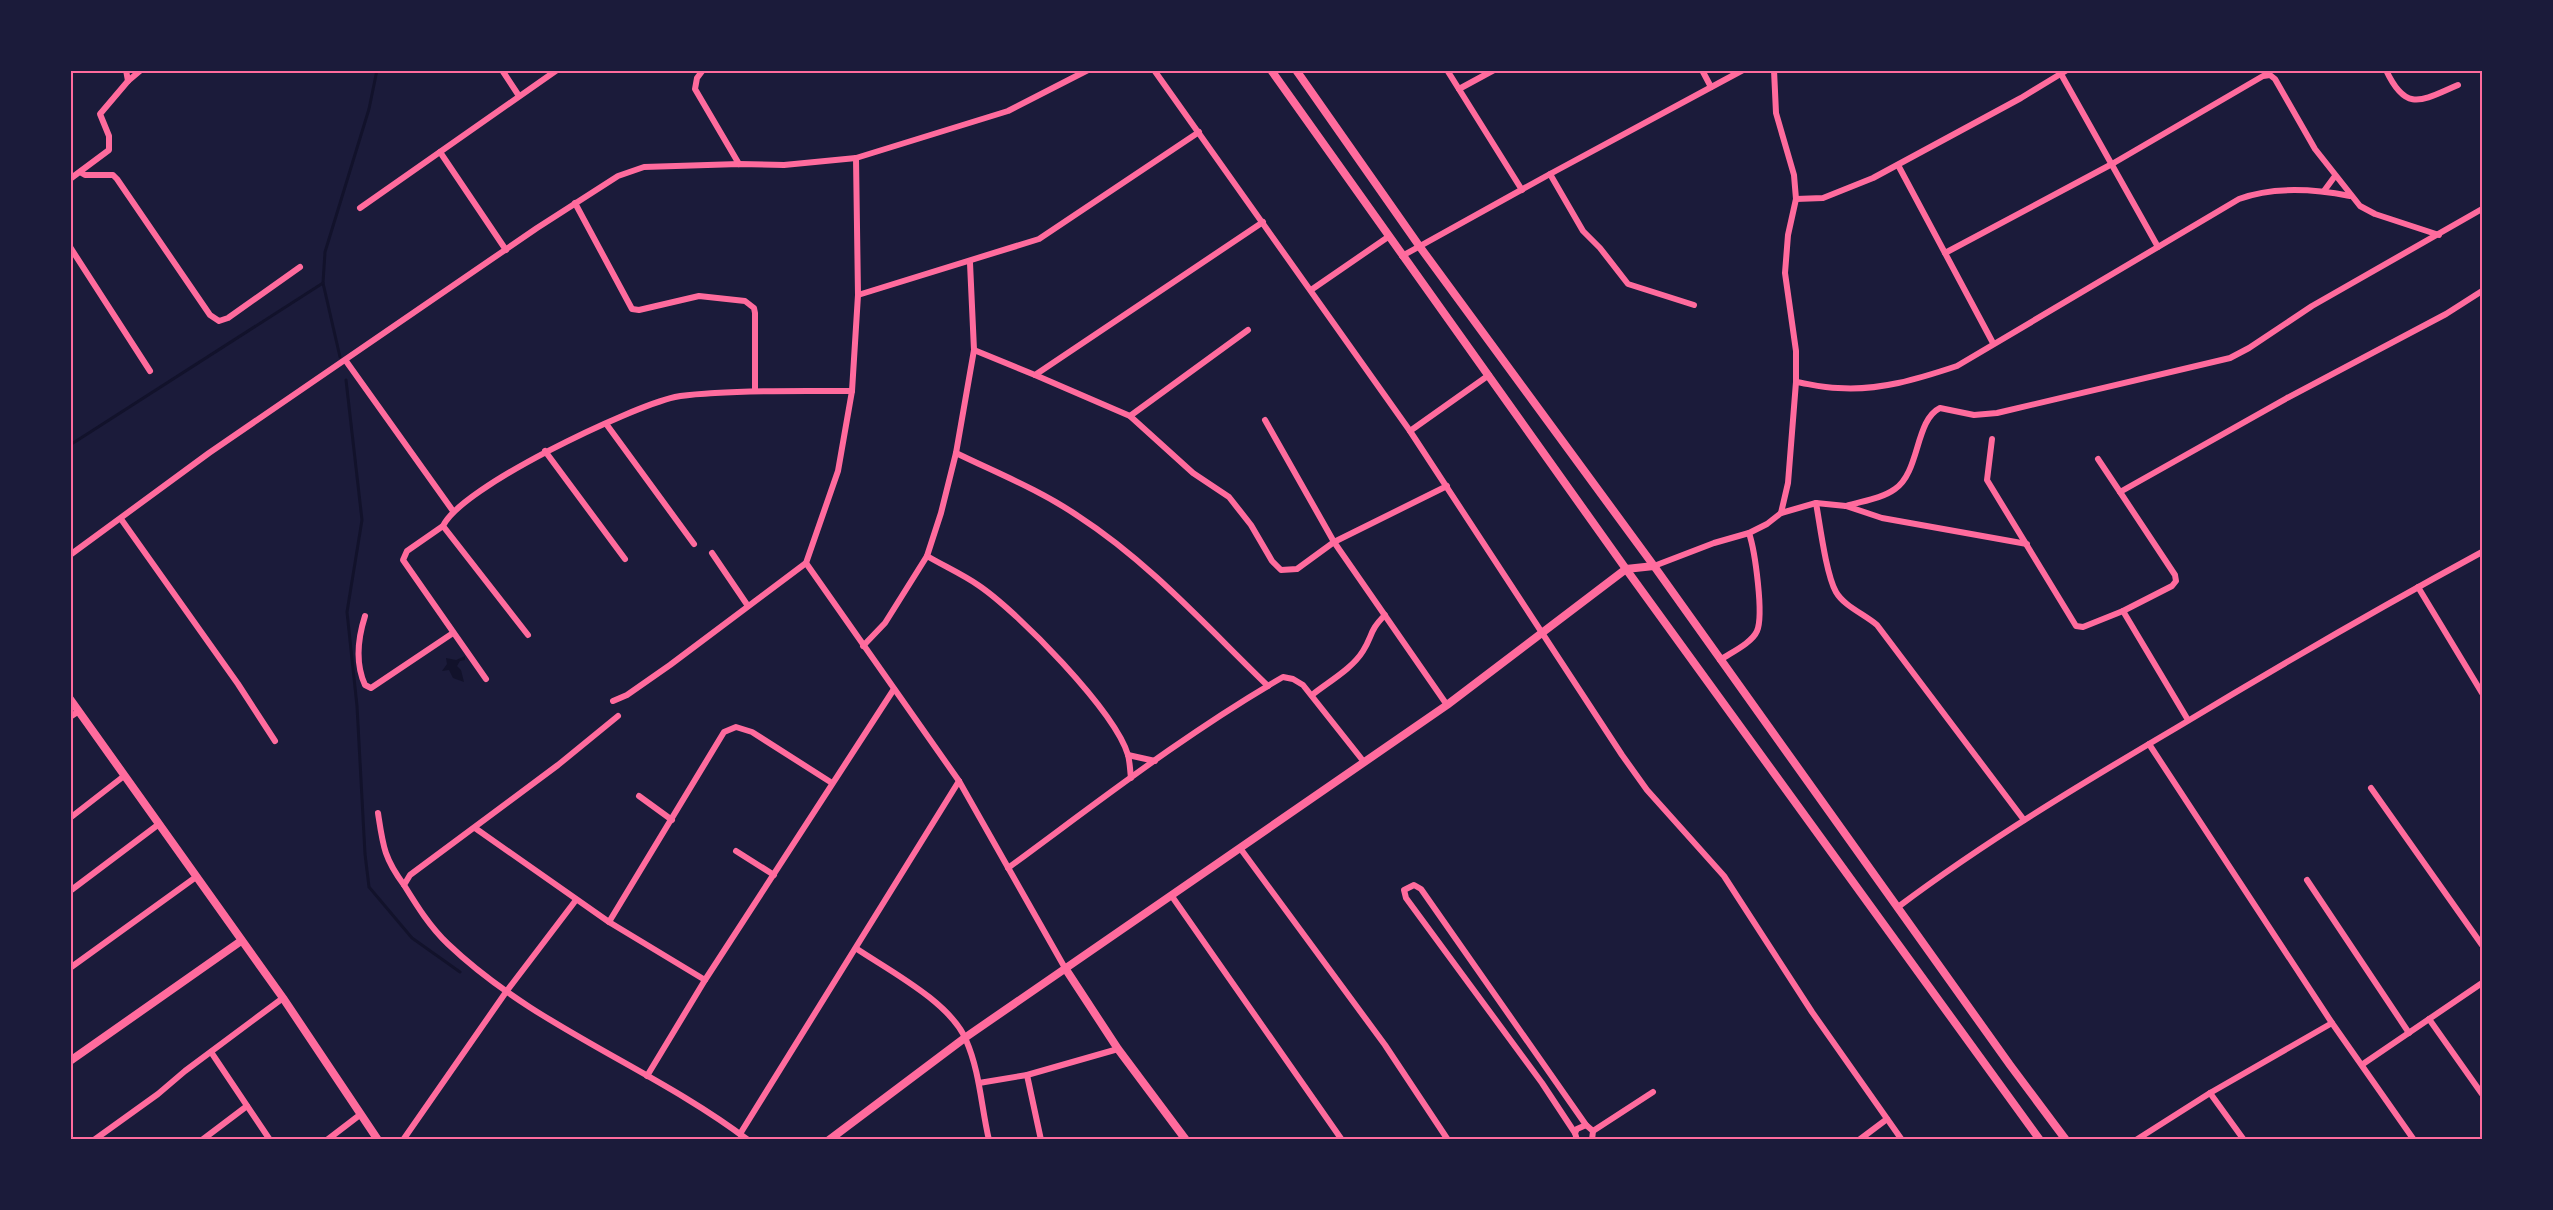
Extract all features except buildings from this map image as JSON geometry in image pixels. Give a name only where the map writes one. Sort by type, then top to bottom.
[{"type":"main road","points":[[1271,70],[1626,569],[2040,1140]]},
{"type":"main road","points":[[1296,70],[1420,247],[1654,566],[2066,1140]]},
{"type":"street","points":[[126,70],[128,81]]},
{"type":"street","points":[[70,179],[109,150],[109,136],[100,114],[128,81],[141,70]]},
{"type":"street","points":[[502,70],[519,96]]},
{"type":"street","points":[[360,208],[557,70]]},
{"type":"street","points":[[704,70],[697,78],[695,89],[739,164]]},
{"type":"street","points":[[70,555],[209,453],[618,176],[644,168],[739,164],[784,165],[856,158],[1008,111],[1077,73],[1088,70]]},
{"type":"street","points":[[1154,70],[1410,431],[1647,790],[1724,876],[1812,1012],[1902,1140]]},
{"type":"street","points":[[1447,70],[1522,190]]},
{"type":"street","points":[[1459,89],[1494,70]]},
{"type":"street","points":[[1702,70],[1711,87]]},
{"type":"street","points":[[1402,256],[1743,70]]},
{"type":"street","points":[[1774,70],[1776,113],[1794,175],[1797,199],[1788,235],[1785,273],[1796,351],[1796,382],[1792,405],[1788,483],[1781,513]]},
{"type":"street","points":[[2051,70],[2061,74],[2158,247]]},
{"type":"street","points":[[2386,70],[2395,90],[2410,100],[2419,100],[2458,85]]},
{"type":"street","points":[[1797,199],[1812,200],[1835,195],[1899,165],[2061,74]]},
{"type":"street","points":[[1945,253],[2112,164],[2263,76],[2270,75],[2275,79],[2315,149],[2360,206],[2375,214],[2439,236]]},
{"type":"street","points":[[858,295],[1038,240],[1199,132]]},
{"type":"street","points":[[440,152],[506,250]]},
{"type":"street","points":[[612,701],[627,695],[670,665],[806,563],[838,471],[852,391],[858,295],[856,158]]},
{"type":"street","points":[[1899,165],[1993,343]]},
{"type":"street","points":[[80,172],[92,175],[113,175],[117,179],[210,315],[219,321],[228,318],[300,267]]},
{"type":"street","points":[[1550,174],[1583,231],[1600,248],[1628,284],[1694,305]]},
{"type":"street","points":[[2324,191],[2335,176]]},
{"type":"street","points":[[1796,382],[1837,388],[1896,384],[1957,366],[2248,195],[2267,192],[2324,191],[2350,196]]},
{"type":"street","points":[[575,204],[632,309],[639,310],[706,296],[750,304],[755,313],[755,390]]},
{"type":"street","points":[[1846,506],[1880,496],[1897,488],[1913,464],[1917,447],[1931,415],[1940,408],[1974,415],[1997,413],[2230,358],[2312,306],[2439,236],[2482,209]]},
{"type":"street","points":[[1035,375],[1263,222]]},
{"type":"street","points":[[1311,290],[1388,237]]},
{"type":"street","points":[[70,247],[150,372]]},
{"type":"street","points":[[863,646],[885,623],[927,556],[941,513],[956,453],[974,350],[970,262]]},
{"type":"street","points":[[2120,492],[2287,398],[2446,314],[2482,291]]},
{"type":"street","points":[[1130,416],[1248,330]]},
{"type":"street","points":[[974,350],[1130,416],[1193,473],[1229,497],[1251,525],[1272,561],[1281,570],[1297,569],[1334,542],[1447,486]]},
{"type":"street","points":[[346,361],[453,511]]},
{"type":"street","points":[[1410,431],[1489,375]]},
{"type":"street","points":[[486,679],[403,560],[407,551],[443,526],[453,511],[545,451],[648,405],[676,396],[755,390],[852,391]]},
{"type":"street","points":[[1265,420],[1334,542],[1447,705]]},
{"type":"street","points":[[607,424],[694,544]]},
{"type":"street","points":[[1992,439],[1987,480],[2076,626],[2083,627],[2122,611],[2172,586],[2176,581],[2175,576],[2098,459]]},
{"type":"street","points":[[545,451],[625,559]]},
{"type":"street","points":[[956,453],[1038,492],[1077,515],[1113,541],[1172,592],[1268,686]]},
{"type":"street","points":[[1816,503],[1822,540],[1836,591],[1845,602],[1877,625],[2024,820]]},
{"type":"street","points":[[829,1140],[966,1037],[1447,705],[1626,569],[1654,566],[1714,543],[1749,533],[1767,524],[1781,513],[1816,503],[1846,506],[1882,518],[2027,544]]},
{"type":"street","points":[[121,519],[238,684],[275,741]]},
{"type":"street","points":[[443,526],[528,635]]},
{"type":"street","points":[[1720,660],[1754,637],[1759,625],[1755,556],[1749,533]]},
{"type":"street","points":[[1898,907],[2024,820],[2188,720],[2348,625],[2482,552]]},
{"type":"street","points":[[711,554],[748,606]]},
{"type":"street","points":[[927,556],[979,585],[1016,615],[1088,693],[1120,738],[1128,755],[1131,778]]},
{"type":"street","points":[[806,563],[959,781],[1065,968],[1118,1049],[1186,1140]]},
{"type":"street","points":[[2418,587],[2482,693]]},
{"type":"street","points":[[2122,611],[2188,720]]},
{"type":"street","points":[[1312,695],[1354,662],[1363,651],[1372,628],[1385,615]]},
{"type":"street","points":[[365,616],[358,647],[361,677],[365,685],[371,688],[453,633]]},
{"type":"street","points":[[1008,868],[1155,761],[1283,677],[1293,678],[1303,685],[1364,762]]},
{"type":"street","points":[[647,1076],[705,980],[894,689]]},
{"type":"street","points":[[70,699],[283,998],[378,1140]]},
{"type":"street","points":[[70,717],[79,711]]},
{"type":"street","points":[[404,885],[410,875],[475,828],[618,716]]},
{"type":"street","points":[[609,922],[724,732],[736,727],[752,732],[832,783]]},
{"type":"street","points":[[2149,744],[2332,1023],[2363,1064],[2414,1140]]},
{"type":"street","points":[[1128,755],[1155,761]]},
{"type":"street","points":[[70,818],[124,776]]},
{"type":"street","points":[[740,1134],[959,781]]},
{"type":"street","points":[[2371,788],[2482,945]]},
{"type":"street","points":[[639,796],[672,820]]},
{"type":"street","points":[[378,813],[384,851],[390,866],[433,928],[447,944],[506,992],[647,1076],[748,1140]]},
{"type":"street","points":[[70,891],[159,824]]},
{"type":"street","points":[[475,828],[609,922],[705,980]]},
{"type":"street","points":[[1240,848],[1385,1045],[1448,1140]]},
{"type":"street","points":[[736,851],[774,874]]},
{"type":"street","points":[[70,968],[196,877]]},
{"type":"street","points":[[2307,880],[2409,1032]]},
{"type":"street","points":[[1576,1136],[1542,1083],[1406,898],[1404,890],[1409,886],[1414,885],[1421,889],[1586,1125],[1593,1131]]},
{"type":"street","points":[[1171,895],[1342,1140]]},
{"type":"street","points":[[403,1140],[506,992],[576,900]]},
{"type":"street","points":[[70,1061],[241,941]]},
{"type":"street","points":[[856,950],[944,1008],[966,1037],[979,1083],[988,1138],[978,1140]]},
{"type":"street","points":[[2363,1064],[2482,983]]},
{"type":"street","points":[[94,1140],[283,998]]},
{"type":"street","points":[[2429,1019],[2482,1094]]},
{"type":"street","points":[[2136,1140],[2210,1093],[2332,1023]]},
{"type":"street","points":[[979,1083],[1027,1076],[1118,1049]]},
{"type":"street","points":[[211,1052],[270,1140]]},
{"type":"street","points":[[1027,1076],[1041,1140]]},
{"type":"street","points":[[1592,1139],[1593,1131],[1653,1092]]},
{"type":"street","points":[[2210,1093],[2244,1140]]},
{"type":"street","points":[[202,1140],[247,1106]]},
{"type":"street","points":[[327,1140],[361,1114]]},
{"type":"street","points":[[1858,1140],[1887,1119]]},
{"type":"street","points":[[1576,1136],[1581,1126],[1586,1125]]},
{"type":"shaded area","points":[[465,656],[465,660],[460,661],[457,666],[461,670],[464,682],[453,678],[449,670],[442,671],[447,664],[446,658],[456,660]]},
{"type":"waterway","points":[[340,357],[323,283],[325,252],[369,109],[377,70]]},
{"type":"waterway","points":[[70,445],[323,283]]},
{"type":"waterway","points":[[346,380],[362,520],[347,612],[357,706],[365,854],[369,887],[412,938],[460,972]]}]
